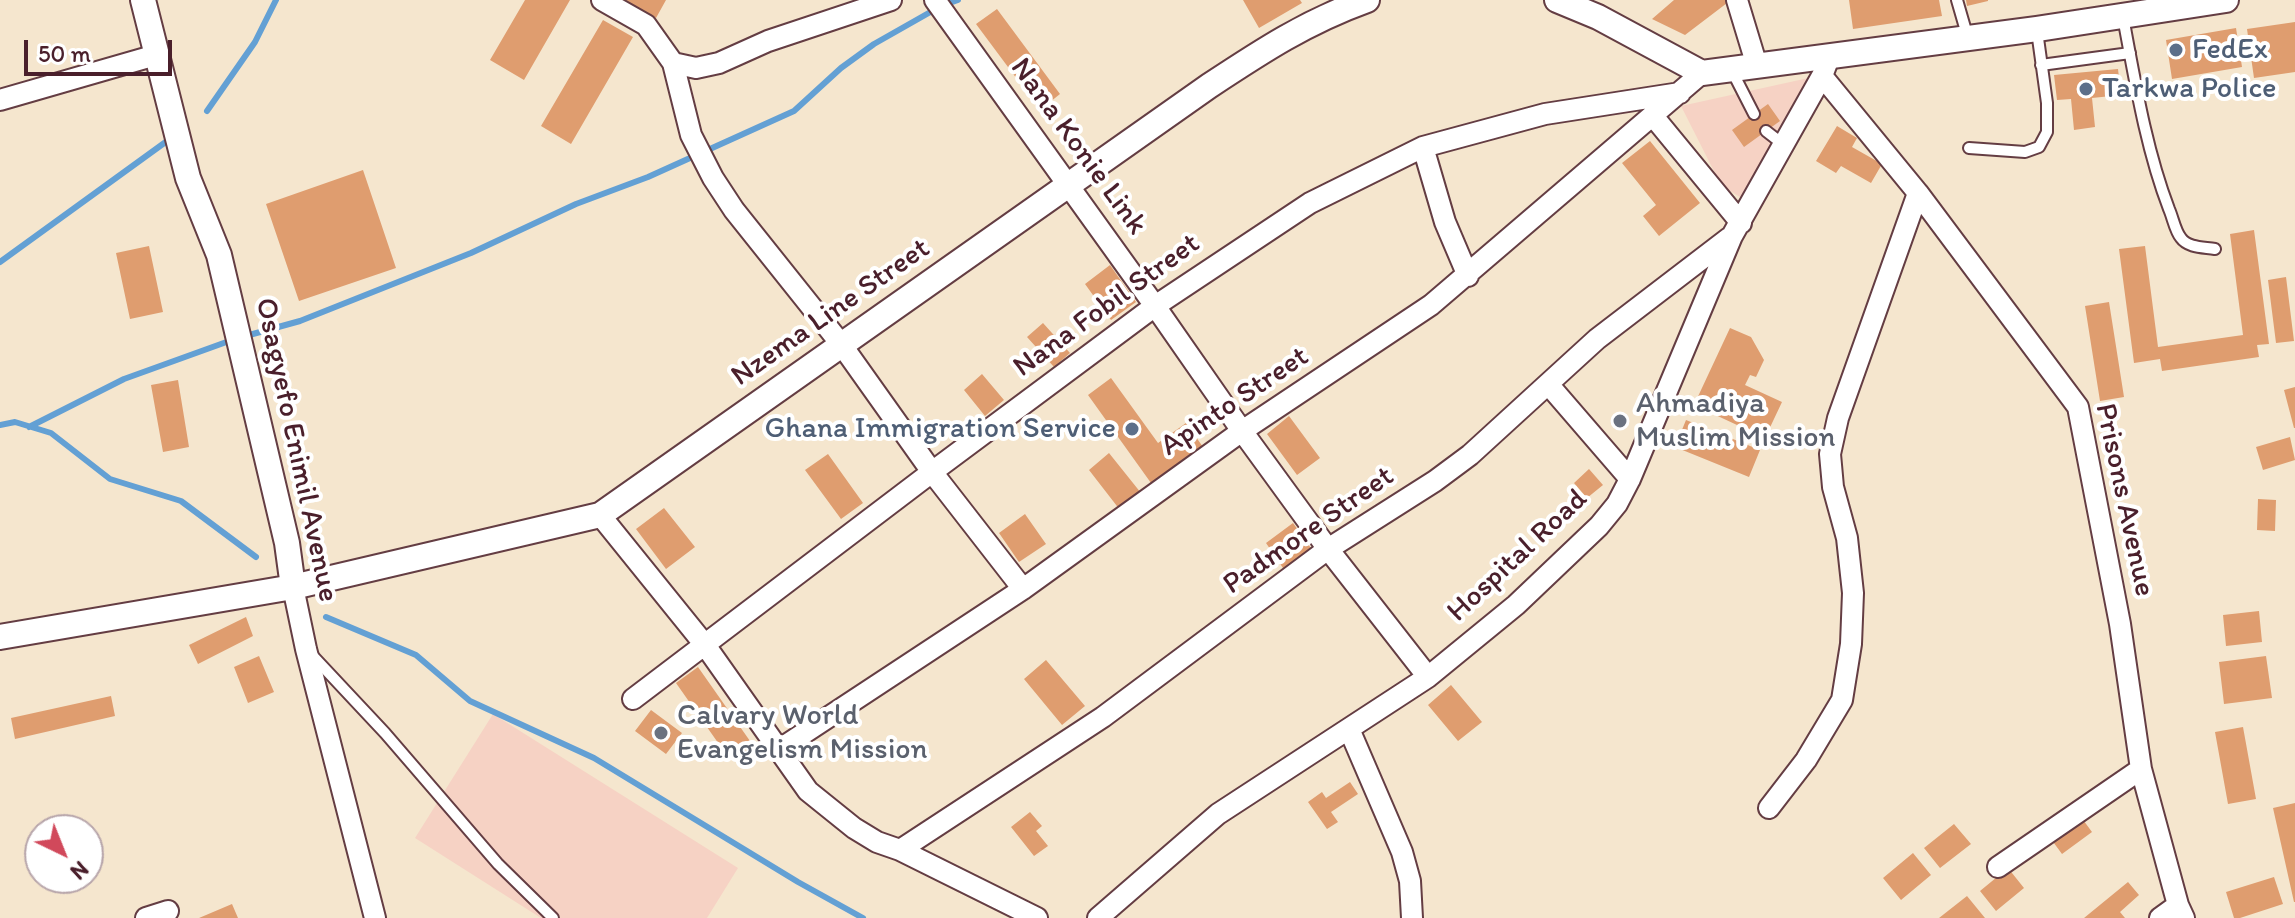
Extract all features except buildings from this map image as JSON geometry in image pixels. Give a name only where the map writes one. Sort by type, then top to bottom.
[{"type":"street","name":"Osagyefo Enimil Avenue","points":[[143,0],[188,178],[219,255],[287,543],[306,649],[375,918]]},
{"type":"street","points":[[602,0],[646,25],[673,63],[691,135],[734,210],[841,344],[932,472],[1023,589]]},
{"type":"street","points":[[673,63],[696,68],[719,63],[768,41],[891,0]]},
{"type":"street","name":"Nana Konie Link","points":[[935,0],[1242,431],[1328,549],[1428,677]]},
{"type":"street","name":"Nzema Line Street","points":[[0,637],[293,587],[600,515],[1209,86],[1289,34],[1320,8],[1367,0]]},
{"type":"street","points":[[1557,0],[1598,17],[1702,73],[1757,66],[1826,66],[1968,38],[2226,0]]},
{"type":"street","points":[[1737,0],[1757,66]]},
{"type":"street","points":[[0,100],[156,55]]},
{"type":"street","name":"Hospital Road","points":[[1098,918],[1218,814],[1428,677],[1516,605],[1599,526],[1617,504],[1630,479],[1736,230],[1826,66]]},
{"type":"street","name":"Prisons Avenue","points":[[1826,66],[2078,407],[2120,624],[2141,769],[2181,912]]},
{"type":"street","name":"Apinto Street","points":[[780,749],[1023,589],[1242,431],[1431,305],[1702,73]]},
{"type":"street","name":"Nana Fobil Street","points":[[633,699],[1155,306],[1310,203],[1423,147],[1545,114],[1680,93]]},
{"type":"street","points":[[1653,116],[1736,230]]},
{"type":"street","points":[[1423,147],[1445,222],[1468,276]]},
{"type":"street","points":[[1769,808],[1806,760],[1842,700],[1851,644],[1853,593],[1847,538],[1833,487],[1830,454],[1838,418],[1918,193]]},
{"type":"street","name":"Padmore Street","points":[[900,850],[1103,717],[1328,549],[1435,481],[1470,455],[1597,339],[1736,230]]},
{"type":"street","points":[[1548,384],[1630,479]]},
{"type":"street","points":[[600,515],[705,645],[808,791],[831,811],[877,842],[900,850],[1037,918]]},
{"type":"street","points":[[1349,729],[1402,852],[1410,881],[1412,918]]},
{"type":"street","points":[[1998,867],[2141,769]]},
{"type":"street","points":[[146,918],[168,911]]},
{"type":"street","points":[[2160,918],[2181,912]]},
{"type":"lane","points":[[1957,0],[1968,38]]},
{"type":"lane","points":[[2122,15],[2143,117],[2163,192],[2177,229],[2181,239],[2190,245],[2215,249]]},
{"type":"lane","points":[[1969,148],[2025,152],[2039,147],[2047,132],[2047,103],[2037,29]]},
{"type":"lane","points":[[2041,65],[2130,53]]},
{"type":"lane","points":[[1731,70],[1754,114]]},
{"type":"lane","points":[[1766,131],[1784,145]]},
{"type":"lane","points":[[306,649],[385,733],[498,864],[553,918]]},
{"type":"shaded area","points":[[1813,77],[1743,199],[1721,185],[1681,106]]},
{"type":"shaded area","points":[[493,714],[738,868],[707,918],[541,918],[415,838]]},
{"type":"waterway","points":[[207,111],[255,42],[276,0]]},
{"type":"waterway","points":[[242,337],[300,321],[471,253],[576,204],[648,177],[794,111],[841,68],[874,44],[941,6],[958,0]]},
{"type":"waterway","points":[[0,262],[167,141]]},
{"type":"waterway","points":[[29,427],[124,379],[232,340]]},
{"type":"waterway","points":[[0,425],[15,422],[51,433],[110,479],[181,501],[256,557]]},
{"type":"waterway","points":[[326,617],[416,655],[470,701],[594,758],[863,918]]},
{"type":"place","name":"FedEx","points":[[2176,50]]},
{"type":"place","name":"Tarkwa Police","points":[[2086,89]]},
{"type":"place","name":"Ahmadiya Muslim Mission","points":[[1620,421]]},
{"type":"place","name":"Ghana Immigration Service","points":[[1132,429]]},
{"type":"place","name":"Calvary World Evangelism Mission","points":[[661,733]]}]
